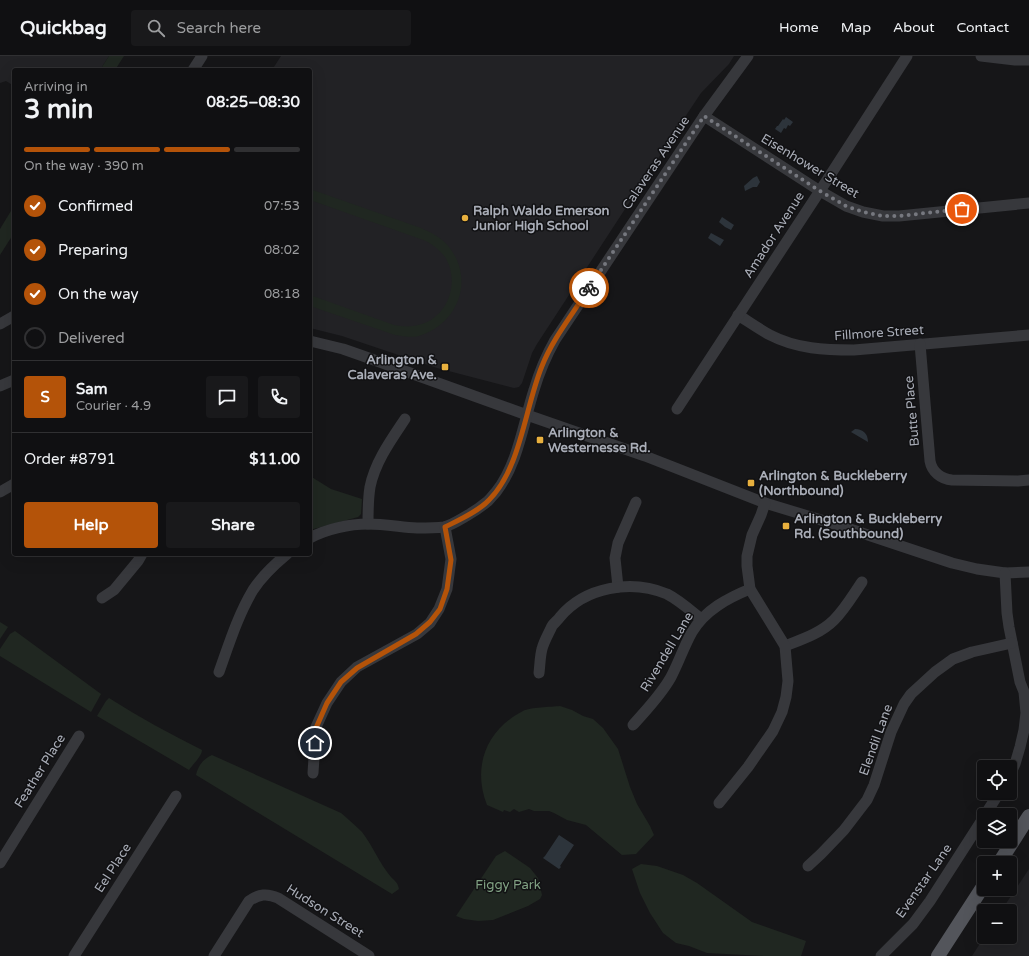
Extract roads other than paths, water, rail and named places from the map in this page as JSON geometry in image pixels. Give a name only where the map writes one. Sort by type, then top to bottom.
[{"type":"main road","points":[[1003,856],[1029,816]]},
{"type":"main road","points":[[938,956],[977,896]]},
{"type":"street","points":[[194,68],[202,56]]},
{"type":"street","name":"Calaveras Avenue","points":[[445,527],[489,501],[503,483],[510,468],[542,367],[555,340],[704,116],[748,56]]},
{"type":"street","name":"Amador Avenue","points":[[678,409],[907,56]]},
{"type":"street","points":[[981,56],[1029,60]]},
{"type":"street","name":"Eisenhower Street","points":[[704,116],[820,191],[854,209],[863,212],[883,216],[899,216],[1029,203]]},
{"type":"street","name":"Fillmore Street","points":[[738,315],[770,335],[796,345],[826,350],[854,350],[1029,335]]},
{"type":"street","points":[[0,324],[12,317]]},
{"type":"street","points":[[312,341],[364,356],[646,456],[765,502],[952,563],[977,569],[1005,573],[1029,572]]},
{"type":"street","name":"Butte Place","points":[[920,344],[930,460],[933,469],[937,474],[952,480],[1029,480]]},
{"type":"street","points":[[0,386],[12,381]]},
{"type":"street","points":[[368,524],[370,487],[376,467],[385,449],[405,419]]},
{"type":"street","points":[[0,492],[12,485]]},
{"type":"street","points":[[618,587],[615,558],[618,543],[636,502]]},
{"type":"street","points":[[719,803],[748,767],[772,731],[782,712],[786,697],[788,680],[785,646],[750,589],[747,566],[748,551],[752,535],[765,502]]},
{"type":"street","points":[[312,537],[339,527],[368,524],[413,528],[445,527],[451,560],[447,589],[440,609],[430,622],[416,634],[357,668],[341,682],[327,703],[316,728],[313,773]]},
{"type":"street","points":[[102,598],[114,590],[141,556]]},
{"type":"street","points":[[219,672],[238,621],[254,589],[274,565],[285,556]]},
{"type":"street","points":[[1005,573],[1007,613],[1020,682],[1024,692],[1026,713],[1024,730],[1016,760]]},
{"type":"street","points":[[785,646],[818,633],[831,623],[841,612],[862,582]]},
{"type":"street","points":[[539,673],[542,649],[553,626],[566,610],[576,602],[590,595],[618,587],[638,587],[658,591],[675,598],[702,619]]},
{"type":"street","name":"Rivendell Lane","points":[[633,725],[666,685],[692,632],[702,619],[721,603],[750,589]]},
{"type":"street","name":"Elendil Lane","points":[[808,866],[844,830],[867,800],[874,785],[891,732],[904,704],[916,690],[934,672],[953,659],[972,652],[1012,643]]},
{"type":"street","name":"Feather Place","points":[[0,863],[79,736]]},
{"type":"street","name":"Eel Place","points":[[74,956],[176,796]]},
{"type":"street","name":"Evenstar Lane","points":[[881,956],[913,924],[930,901],[977,828]]},
{"type":"street","name":"Hudson Street","points":[[214,956],[249,901],[254,897],[264,894],[272,895],[278,898],[361,954]]},
{"type":"place","name":"Ralph Waldo Emerson Junior High School","points":[[465,218]]},
{"type":"place","name":"Arlington & Calaveras Ave.","points":[[445,367]]},
{"type":"place","name":"Arlington & Westernesse Rd.","points":[[540,440]]},
{"type":"place","name":"Arlington & Buckleberry (Northbound)","points":[[751,483]]},
{"type":"place","name":"Arlington & Buckleberry Rd. (Southbound)","points":[[786,526]]},
{"type":"park label","name":"Figgy Park","points":[[508,885]]}]
